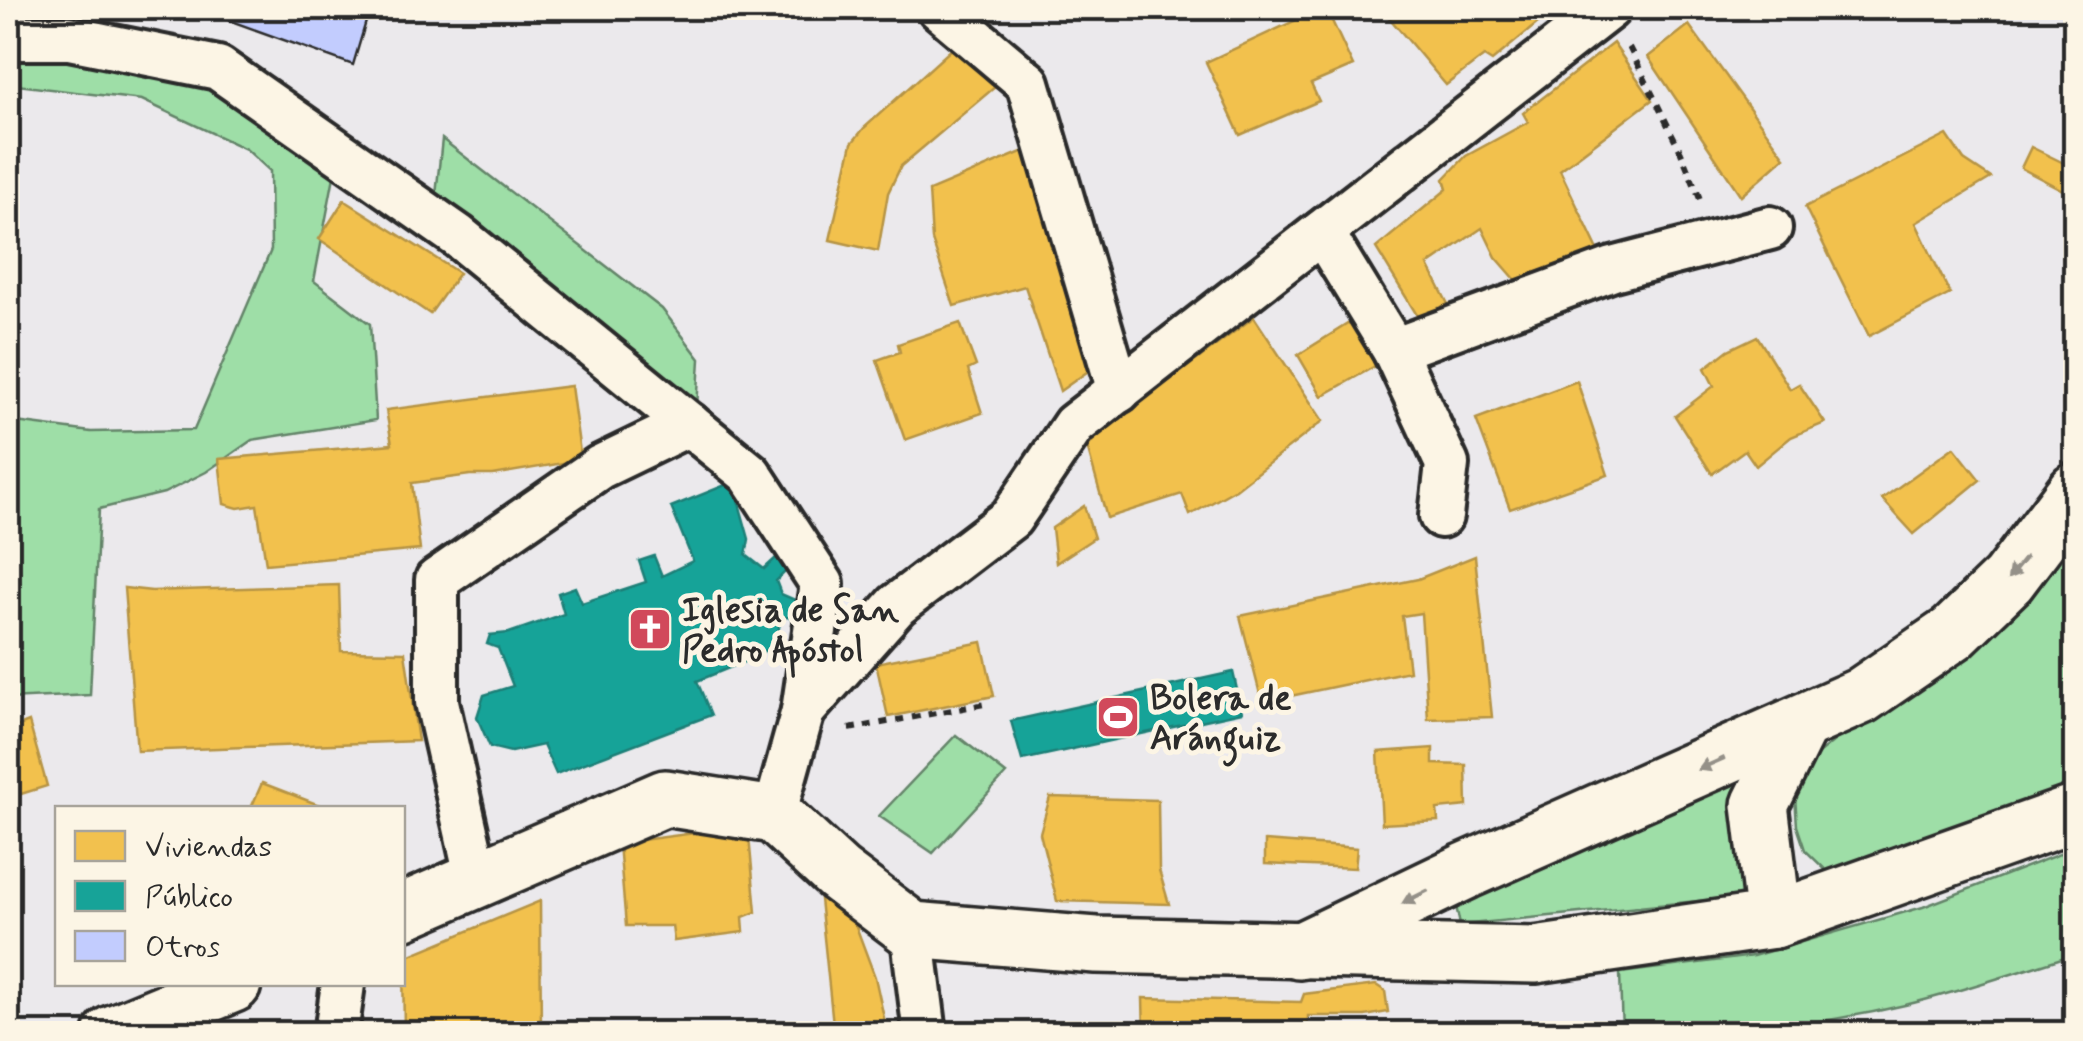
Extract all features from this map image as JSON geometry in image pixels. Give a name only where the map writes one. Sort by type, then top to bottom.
[{"type":"main road","points":[[1300,951],[1466,872],[1862,696],[1953,633],[2008,580],[2076,490]]},
{"type":"main road","points":[[1774,920],[1760,806],[1800,724]]},
{"type":"main road","points":[[405,911],[664,798],[774,815],[838,874],[912,930],[1096,945],[1535,954],[1774,920],[2076,814]]},
{"type":"main road","points":[[112,1034],[228,986]]},
{"type":"street","points":[[939,8],[1028,83],[1119,391]]},
{"type":"street","points":[[798,728],[897,605],[1011,518],[1074,425],[1609,8]]},
{"type":"street","points":[[8,38],[69,38],[218,68],[458,236],[750,474],[822,584],[798,728],[774,815]]},
{"type":"street","points":[[1394,350],[1613,269],[1770,228]]},
{"type":"street","points":[[1322,232],[1394,350],[1448,464],[1441,516]]},
{"type":"street","points":[[476,880],[437,702],[437,580],[600,467],[689,424]]},
{"type":"street","points":[[912,930],[925,1034]]},
{"type":"street","points":[[336,1034],[343,986]]},
{"type":"path","points":[[1609,8],[1681,152],[1718,242]]},
{"type":"path","points":[[798,728],[830,732],[986,704]]},
{"type":"green space","points":[[8,47],[232,90],[335,171],[314,281],[370,324],[376,420],[252,440],[206,472],[164,493],[99,509],[90,695],[8,699],[8,421],[91,432],[194,430],[271,250],[270,171],[246,149],[142,100],[8,84]]},
{"type":"green space","points":[[442,139],[662,309],[700,359],[697,408],[434,214]]},
{"type":"green space","points":[[2075,517],[2075,781],[1992,824],[1832,876],[1805,850],[1797,826],[1795,795],[1813,758],[1860,720]]},
{"type":"green space","points":[[956,735],[1006,774],[933,853],[879,816]]},
{"type":"green space","points":[[1750,769],[1747,896],[1460,925],[1455,901]]},
{"type":"green space","points":[[2075,848],[2075,954],[1871,1013],[1728,1030],[1622,1033],[1620,973],[1753,956],[1923,907]]},
{"type":"building: Viviendas","points":[[1326,8],[1353,66],[1311,84],[1319,101],[1240,135],[1206,62]]},
{"type":"building: Viviendas","points":[[1381,8],[1537,8],[1545,17],[1492,61],[1484,56],[1446,85]]},
{"type":"building: Viviendas","points":[[1689,25],[1785,157],[1741,196],[1648,57]]},
{"type":"building: Viviendas","points":[[1613,43],[1652,100],[1560,170],[1598,250],[1522,287],[1496,257],[1482,228],[1428,265],[1450,308],[1423,325],[1376,248],[1447,189],[1444,179],[1466,156],[1528,122],[1523,113]]},
{"type":"building: Viviendas","points":[[954,47],[995,87],[901,166],[888,193],[878,251],[830,240],[852,143]]},
{"type":"building: Viviendas","points":[[1947,135],[1964,160],[1991,178],[1916,223],[1950,294],[1869,336],[1805,207]]},
{"type":"building: Viviendas","points":[[2031,147],[2076,169],[2076,197],[2021,168]]},
{"type":"building: Viviendas","points":[[1024,151],[1094,367],[1060,391],[1025,286],[954,306],[932,240],[929,191]]},
{"type":"building: Viviendas","points":[[344,200],[459,273],[430,314],[319,239]]},
{"type":"building: Viviendas","points":[[1254,317],[1323,421],[1236,489],[1190,515],[1182,494],[1107,518],[1086,443]]},
{"type":"building: Viviendas","points":[[1354,320],[1384,361],[1322,396],[1298,355]]},
{"type":"building: Viviendas","points":[[960,323],[976,366],[968,370],[982,413],[905,440],[877,360],[900,352],[898,344]]},
{"type":"building: Viviendas","points":[[1757,336],[1790,389],[1799,384],[1825,423],[1791,437],[1756,466],[1745,450],[1712,474],[1675,416],[1714,386],[1705,368],[1728,350]]},
{"type":"building: Viviendas","points":[[1577,381],[1608,475],[1510,509],[1476,419]]},
{"type":"building: Viviendas","points":[[571,386],[581,460],[412,483],[420,550],[266,564],[257,505],[238,508],[224,504],[219,459],[392,444],[386,410]]},
{"type":"building: Viviendas","points":[[1954,447],[1980,480],[1914,534],[1882,499]]},
{"type":"building: Viviendas","points":[[1084,506],[1094,538],[1056,563],[1052,528]]},
{"type":"building: Viviendas","points":[[1475,556],[1492,717],[1428,719],[1421,613],[1402,616],[1409,671],[1262,702],[1240,616],[1418,579]]},
{"type":"building: Viviendas","points":[[339,585],[341,651],[405,652],[418,741],[137,751],[124,588],[152,591]]},
{"type":"building: Viviendas","points":[[982,642],[994,696],[888,717],[876,663]]},
{"type":"building: Viviendas","points":[[29,722],[47,786],[8,798],[8,730]]},
{"type":"building: Viviendas","points":[[1433,748],[1433,764],[1466,765],[1467,806],[1437,809],[1438,821],[1382,824],[1378,752]]},
{"type":"building: Viviendas","points":[[262,783],[322,806],[252,806]]},
{"type":"building: Viviendas","points":[[1050,797],[1158,800],[1159,870],[1169,904],[1057,901],[1040,833]]},
{"type":"building: Viviendas","points":[[748,826],[756,912],[743,917],[744,932],[674,941],[672,926],[626,926],[619,843]]},
{"type":"building: Viviendas","points":[[1265,841],[1357,848],[1355,868],[1265,864]]},
{"type":"building: Viviendas","points":[[844,894],[875,977],[886,1027],[834,1034],[820,899]]},
{"type":"building: Viviendas","points":[[540,901],[541,1034],[404,1034],[405,957]]},
{"type":"building: Viviendas","points":[[1376,985],[1385,991],[1388,1012],[1308,1016],[1307,1034],[1144,1034],[1143,998],[1301,1002],[1304,994]]},
{"type":"building: Público","name":"Iglesia de San Pedro Apóstol","points":[[733,482],[749,539],[746,555],[764,569],[777,557],[788,569],[776,581],[781,594],[802,603],[803,618],[781,617],[776,643],[785,647],[781,660],[767,649],[697,681],[711,715],[556,774],[543,745],[511,752],[490,747],[477,717],[484,695],[513,686],[498,648],[487,644],[490,635],[509,633],[564,614],[558,593],[575,587],[582,603],[646,582],[639,561],[654,556],[662,576],[693,561],[671,507]]},
{"type":"building: Público","name":"Bolera de Aránguiz","points":[[1233,672],[1242,712],[1022,760],[1011,721]]},
{"type":"building: Otros","points":[[195,8],[370,8],[353,65]]},
{"type":"place","name":"Iglesia de San Pedro Apóstol","points":[[650,629]]},
{"type":"place","name":"Bolera de Aránguiz","points":[[1118,717]]}]
